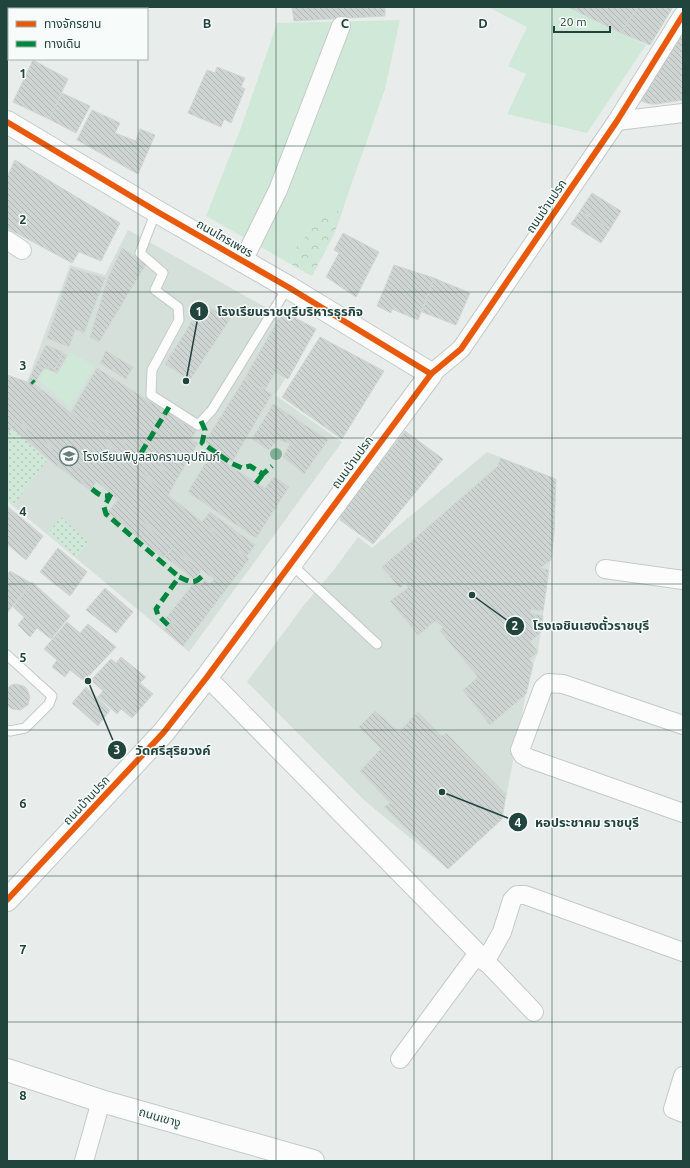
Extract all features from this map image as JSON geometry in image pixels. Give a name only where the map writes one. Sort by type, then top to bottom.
[{"type":"street","name":"ถนนบ้านปรก","points":[[7,900],[164,732],[207,677],[431,374],[462,349],[617,121],[683,15]]},
{"type":"street","points":[[243,261],[278,190],[341,26]]},
{"type":"street","points":[[617,121],[683,113]]},
{"type":"street","name":"ถนนไกรเพชร","points":[[9,128],[288,287],[431,374]]},
{"type":"street","points":[[7,240],[22,250]]},
{"type":"street","points":[[605,569],[683,580]]},
{"type":"street","points":[[207,677],[534,1012]]},
{"type":"street","points":[[683,725],[563,684],[548,683],[543,688],[520,750],[523,755],[528,758],[683,813]]},
{"type":"street","points":[[400,1059],[502,932],[512,900],[517,895],[525,895],[683,952]]},
{"type":"street","name":"ถนนเขางู","points":[[7,1070],[101,1101],[313,1161]]},
{"type":"street","points":[[678,1111],[683,1076]]},
{"type":"street","points":[[84,1161],[101,1101]]},
{"type":"lane","points":[[156,211],[140,254],[163,273],[155,290],[178,307],[179,320],[152,370],[151,395],[198,425],[212,410],[288,287]]},
{"type":"lane","points":[[291,564],[377,644]]},
{"type":"lane","points":[[7,655],[52,696],[49,704],[25,728],[10,731],[7,730]]},
{"type":"shaded area","points":[[128,230],[313,334],[275,395],[342,442],[189,652],[7,501],[7,376],[27,382],[70,265],[105,275]]},
{"type":"shaded area","points":[[487,452],[556,479],[554,533],[538,652],[526,693],[502,819],[448,869],[365,801],[247,682],[304,605],[333,571],[358,537],[372,548]]},
{"type":"green space","points":[[488,7],[568,7],[646,45],[587,133],[507,114],[526,74],[508,66],[527,27]]},
{"type":"green space","points":[[400,20],[385,89],[334,234],[312,276],[206,216],[242,125],[277,23]]},
{"type":"green space","points":[[344,207],[334,234],[312,276],[285,261],[318,222]]},
{"type":"green space","points":[[70,352],[95,366],[70,407],[38,380],[46,369],[58,375]]},
{"type":"green space","points":[[12,428],[48,459],[13,506],[7,501],[7,435]]},
{"type":"green space","points":[[61,517],[89,542],[76,558],[48,533]]},
{"type":"building","points":[[292,7],[385,7],[385,16],[294,21]]},
{"type":"building","points":[[568,7],[638,7],[621,33]]},
{"type":"building","points":[[638,7],[673,7],[650,45],[621,33]]},
{"type":"building","points":[[683,32],[683,100],[656,104],[641,101],[655,74]]},
{"type":"building","points":[[33,60],[68,79],[49,119],[13,102]]},
{"type":"building","points":[[217,67],[245,78],[241,87],[245,89],[231,123],[224,119],[221,127],[188,113],[207,70],[215,73]]},
{"type":"building","points":[[62,93],[90,106],[76,133],[49,119]]},
{"type":"building","points":[[92,110],[120,123],[115,133],[136,141],[140,129],[155,135],[138,174],[77,140]]},
{"type":"building","points":[[15,160],[120,223],[101,261],[79,252],[72,263],[7,228],[7,177]]},
{"type":"building","points":[[592,193],[621,211],[610,229],[580,211]]},
{"type":"building","points":[[580,211],[610,229],[601,243],[571,224]]},
{"type":"building","points":[[343,233],[379,252],[356,297],[326,277],[339,253],[334,250]]},
{"type":"building","points":[[122,248],[146,264],[99,342],[90,337],[108,278]]},
{"type":"building","points":[[394,265],[434,278],[418,320],[392,309],[391,313],[377,306]]},
{"type":"building","points":[[71,268],[105,278],[84,333],[75,329],[69,347],[47,338]]},
{"type":"building","points":[[434,278],[470,293],[456,325],[422,312]]},
{"type":"building","points":[[203,304],[230,319],[190,380],[165,364]]},
{"type":"building","points":[[283,311],[316,329],[288,379],[275,372],[265,390],[245,378]]},
{"type":"building","points":[[320,337],[384,371],[342,439],[282,397]]},
{"type":"building","points":[[46,345],[63,352],[55,369],[37,363]]},
{"type":"building","points":[[106,351],[133,367],[126,379],[100,363]]},
{"type":"building","points":[[63,353],[67,355],[57,373],[44,368],[34,384],[28,382],[37,363],[55,369]]},
{"type":"building","points":[[97,368],[196,431],[191,439],[198,443],[177,479],[141,453],[73,409]]},
{"type":"building","points":[[7,375],[36,385],[168,495],[249,559],[190,637],[166,618],[195,582],[200,586],[205,580],[210,584],[214,579],[173,548],[96,481],[16,420],[7,435]]},
{"type":"building","points":[[245,378],[272,394],[232,462],[205,442]]},
{"type":"building","points":[[273,404],[328,440],[304,474],[283,457],[290,444],[278,439],[269,450],[252,439]]},
{"type":"building","points":[[73,409],[141,453],[177,479],[168,495],[71,413]]},
{"type":"building","points":[[16,420],[96,481],[91,491],[48,459],[11,427]]},
{"type":"building","points":[[405,431],[443,459],[373,544],[340,520],[340,514]]},
{"type":"building","points":[[211,454],[265,488],[274,477],[289,487],[256,538],[188,492]]},
{"type":"building","points":[[500,458],[556,479],[554,533],[551,560],[540,568],[549,570],[543,611],[531,609],[530,613],[543,616],[541,632],[530,642],[538,652],[529,659],[533,665],[526,694],[490,725],[463,690],[478,677],[440,631],[443,627],[435,621],[418,635],[390,601],[408,588],[405,583],[400,588],[382,567],[498,466]]},
{"type":"building","points":[[118,500],[173,548],[163,558],[108,512]]},
{"type":"building","points":[[7,506],[43,536],[26,560],[7,544]]},
{"type":"building","points":[[210,512],[255,545],[246,557],[202,522]]},
{"type":"building","points":[[58,548],[87,572],[70,596],[40,572]]},
{"type":"building","points":[[173,548],[201,570],[195,580],[165,557]]},
{"type":"building","points":[[10,571],[31,583],[7,613],[7,575]]},
{"type":"building","points":[[32,582],[70,616],[51,639],[37,628],[30,637],[18,625],[24,617],[13,607]]},
{"type":"building","points":[[105,588],[133,612],[116,633],[86,610]]},
{"type":"building","points":[[171,621],[190,637],[183,646],[164,630]]},
{"type":"building","points":[[67,622],[80,633],[88,624],[116,647],[84,681],[70,670],[65,677],[52,667],[57,660],[44,649]]},
{"type":"building","points":[[121,657],[146,677],[140,683],[153,694],[132,718],[121,709],[117,714],[98,697],[103,691],[91,680],[111,659],[116,663]]},
{"type":"building","points":[[15,684],[24,686],[30,697],[28,705],[20,710],[12,709],[7,705],[7,689],[11,685]]},
{"type":"building","points":[[86,687],[110,710],[98,726],[72,703]]},
{"type":"building","points":[[375,711],[399,732],[418,712],[442,736],[446,733],[506,794],[502,819],[448,869],[384,807],[390,803],[360,771],[381,749],[359,727]]},
{"type":"marked path","points":[[141,453],[169,407]]},
{"type":"marked path","points":[[201,421],[205,430],[202,443],[231,463],[242,468],[250,466],[263,474],[272,466]]},
{"type":"marked path","points":[[256,483],[263,474]]},
{"type":"marked path","points":[[92,489],[103,496],[111,494]]},
{"type":"marked path","points":[[111,494],[104,507],[106,514],[179,577]]},
{"type":"marked path","points":[[168,625],[158,615],[156,609],[179,577],[193,582],[198,580],[205,573]]},
{"type":"cycle path","points":[[7,900],[164,732],[207,677],[431,374],[461,349],[617,121],[683,15]]},
{"type":"cycle path","points":[[7,122],[156,211],[288,287],[431,374]]},
{"type":"place","name":"โรงเรียนราชบุรีบริหารธุรกิจ","points":[[186,381]]},
{"type":"place","name":"โรงเรียนพิบูลสงครามอุปถัมภ์","points":[[69,456]]},
{"type":"place","name":"โรงเจชินเฮงตั้วราชบุรี","points":[[472,595]]},
{"type":"place","name":"วัดศรีสุริยวงค์","points":[[88,681]]},
{"type":"place","name":"หอประชาคม ราชบุรี","points":[[442,792]]}]
